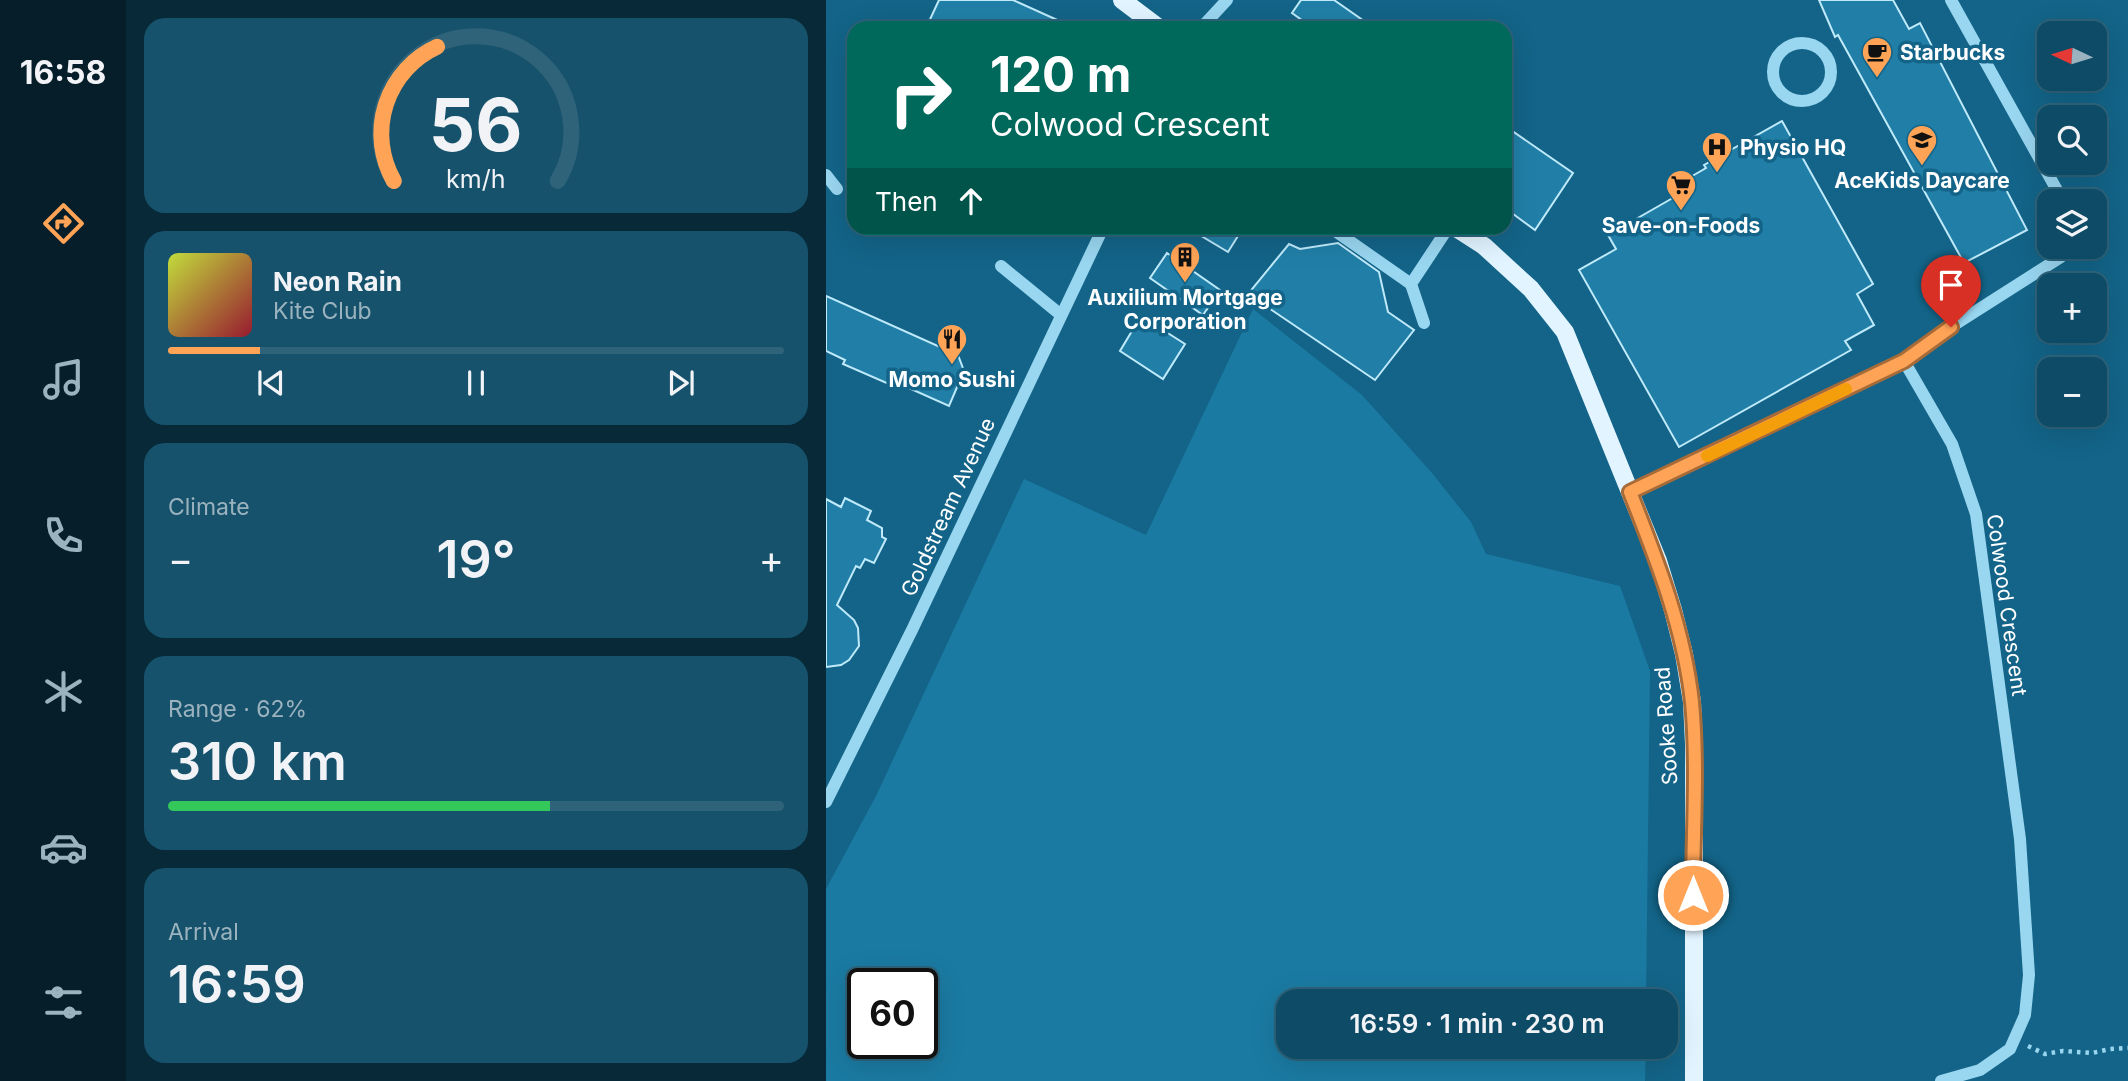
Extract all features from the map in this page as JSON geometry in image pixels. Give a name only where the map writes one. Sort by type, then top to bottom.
[{"type":"main road","points":[[1122,0],[1150,21]]},
{"type":"main road","name":"Sooke Road","points":[[1467,235],[1484,246],[1531,289],[1565,332],[1658,561],[1673,610],[1692,702],[1694,1081]]},
{"type":"street","points":[[1208,21],[1227,0]]},
{"type":"street","points":[[1951,0],[2056,189]]},
{"type":"street","points":[[1800,43],[1810,44],[1826,55],[1831,74],[1824,92],[1807,101],[1789,98],[1781,93],[1775,83],[1773,67],[1783,51],[1800,43]]},
{"type":"street","points":[[826,175],[837,189]]},
{"type":"street","name":"Goldstream Avenue","points":[[826,802],[912,630],[1100,235]]},
{"type":"street","points":[[1341,235],[1411,284],[1424,323]]},
{"type":"street","points":[[1411,284],[1443,235]]},
{"type":"street","points":[[1630,492],[1904,361],[1951,327],[2058,259]]},
{"type":"street","points":[[1001,266],[1061,315]]},
{"type":"street","name":"Colwood Crescent","points":[[1904,361],[1952,444],[1976,514],[2020,839],[2029,975],[2025,1015],[2010,1049],[1980,1070],[1941,1081]]},
{"type":"path","points":[[2014,1040],[2045,1054],[2063,1051],[2092,1053],[2128,1048]]},
{"type":"shaded area","points":[[1253,309],[1362,395],[1432,473],[1471,522],[1486,554],[1620,586],[1650,671],[1646,989],[1276,989],[1276,1059],[1646,1059],[1645,1081],[826,1081],[826,889],[876,796],[1024,479],[1146,535]]},
{"type":"building","points":[[939,0],[1013,0],[1060,21],[929,21]]},
{"type":"building","points":[[1301,0],[1334,0],[1364,21],[1303,21],[1292,13]]},
{"type":"building","points":[[1819,0],[1893,0],[1909,29],[1920,23],[2027,230],[1964,263],[1838,35],[1835,37]]},
{"type":"building","points":[[1782,121],[1873,284],[1857,294],[1874,325],[1845,341],[1851,350],[1679,447],[1579,270],[1616,249],[1608,235],[1692,187],[1687,179],[1706,168],[1704,165]]},
{"type":"building","points":[[1512,131],[1573,173],[1535,230],[1512,213]]},
{"type":"building","points":[[1200,235],[1239,235],[1228,252]]},
{"type":"building","points":[[1338,243],[1379,272],[1388,312],[1414,330],[1375,380],[1248,294],[1289,244],[1300,249]]},
{"type":"building","name":"Auxilium Mortgage Corporation","points":[[1167,253],[1220,290],[1203,315],[1150,278]]},
{"type":"building","points":[[826,296],[958,355],[964,371],[949,406],[900,384],[898,388],[843,364],[845,360],[826,351]]},
{"type":"building","points":[[1141,316],[1185,344],[1163,379],[1120,351]]},
{"type":"building","points":[[845,498],[871,511],[867,520],[882,528],[882,537],[886,539],[874,563],[865,559],[860,568],[856,566],[837,605],[854,620],[858,628],[859,646],[849,660],[841,665],[826,667],[826,499],[841,507]]},
{"type":"slow traffic","points":[[1707,456],[1846,389]]},
{"type":"place","name":"Starbucks","points":[[1877,79]]},
{"type":"place","name":"AceKids Daycare","points":[[1922,167]]},
{"type":"place","name":"Physio HQ","points":[[1717,174]]},
{"type":"place","name":"Save-on-Foods","points":[[1681,212]]},
{"type":"place","name":"Auxilium Mortgage Corporation","points":[[1185,284]]},
{"type":"place","name":"Momo Sushi","points":[[952,366]]},
{"type":"route","points":[[1693,895],[1692,702],[1673,610],[1658,561],[1630,492],[1904,361],[1951,327]]}]
